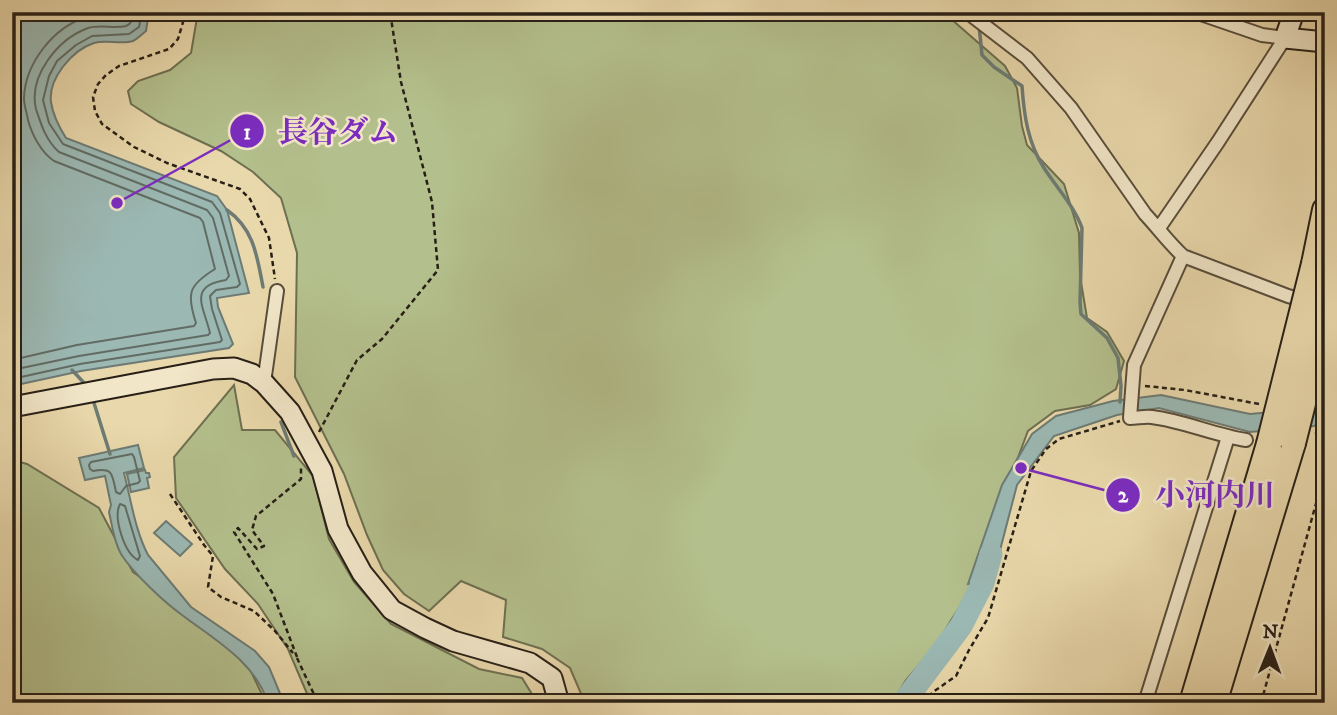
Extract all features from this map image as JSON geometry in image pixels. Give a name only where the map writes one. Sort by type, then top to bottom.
[{"type":"highway","points":[[1214,703],[1281,440],[1325,210]]},
{"type":"highway","points":[[1192,703],[1325,316]]},
{"type":"street","points":[[967,12],[1027,58],[1071,108],[1144,214],[1183,256],[1288,296],[1325,306]]},
{"type":"street","points":[[1195,12],[1262,35],[1325,42]]},
{"type":"street","points":[[1159,229],[1284,38],[1294,12]]},
{"type":"street","points":[[1183,256],[1134,365],[1130,418],[1150,416],[1228,437],[1281,440]]},
{"type":"street","points":[[264,383],[277,291]]},
{"type":"street","points":[[12,407],[213,369],[234,368],[252,374],[264,383],[290,412],[322,471],[338,529],[362,573],[392,610],[453,641],[530,663],[552,678],[559,703]]},
{"type":"street","points":[[1145,703],[1228,437]]},
{"type":"path","points":[[186,12],[178,38],[169,49],[119,66],[106,75],[98,84],[93,97],[95,111],[103,124],[134,147],[167,163],[240,189],[250,199],[269,238],[277,291]]},
{"type":"path","points":[[310,448],[357,360],[382,339],[438,270],[432,202],[401,82],[390,12]]},
{"type":"path","points":[[1132,384],[1185,390],[1260,405]]},
{"type":"path","points":[[923,703],[933,692],[956,676],[988,618],[1031,471],[1046,449],[1059,439],[1130,418]]},
{"type":"path","points":[[1281,440],[1325,430]]},
{"type":"path","points":[[300,466],[301,479],[256,516],[252,530],[264,546],[257,549],[239,528],[234,532],[272,594],[318,703]]},
{"type":"path","points":[[1261,703],[1325,471]]},
{"type":"path","points":[[170,494],[214,556],[208,587],[221,597],[254,611],[297,657]]},
{"type":"green space","points":[[198,12],[943,12],[1005,66],[1017,88],[1027,145],[1064,184],[1079,233],[1080,276],[1087,318],[1107,332],[1124,361],[1116,389],[1090,405],[1055,411],[1028,431],[975,582],[935,646],[906,680],[892,703],[585,703],[570,668],[542,649],[503,637],[506,600],[461,581],[429,611],[404,594],[383,570],[344,474],[295,377],[297,253],[281,198],[253,172],[221,151],[159,122],[131,104],[128,91],[138,81],[170,70],[191,53]]},
{"type":"green space","points":[[234,385],[242,430],[275,430],[313,476],[329,539],[354,582],[391,624],[479,669],[522,678],[535,703],[311,703],[288,649],[258,604],[225,569],[176,498],[174,457]]},
{"type":"green space","points":[[12,460],[27,464],[99,508],[133,572],[238,644],[266,703],[12,703]]},
{"type":"water","points":[[12,12],[149,12],[146,31],[135,40],[94,43],[70,59],[53,84],[52,107],[66,138],[217,196],[227,210],[249,293],[217,298],[233,344],[229,348],[81,371],[12,386]]},
{"type":"water","points":[[1161,395],[1250,414],[1318,408],[1325,405],[1325,422],[1314,426],[1250,432],[1159,408],[1117,415],[1054,436],[1017,485],[992,581],[968,584],[1002,485],[1032,434],[1056,416],[1113,401]]},
{"type":"water","points":[[138,445],[144,468],[124,473],[137,525],[148,555],[191,607],[255,651],[269,667],[284,703],[268,703],[254,675],[244,664],[158,595],[121,554],[109,512],[111,505],[105,476],[85,480],[79,458]]},
{"type":"water","points":[[145,470],[150,477],[147,478],[149,488],[131,492],[127,474]]},
{"type":"water","points":[[166,521],[192,544],[180,556],[154,533]]},
{"type":"waterway","points":[[979,25],[982,55],[994,67],[1022,86],[1026,119],[1034,149],[1075,212],[1082,228],[1081,314],[1107,338],[1118,358],[1120,402]]},
{"type":"waterway","points":[[227,210],[236,217],[249,235],[263,287]]},
{"type":"waterway","points":[[72,370],[86,385]]},
{"type":"waterway","points":[[94,403],[110,454]]},
{"type":"waterway","points":[[281,422],[294,456]]},
{"type":"waterway","points":[[903,703],[961,626],[983,583],[991,554]]},
{"type":"place","name":"長谷ダム","points":[[117,203]]},
{"type":"place","name":"小河内川","points":[[1021,468]]}]
